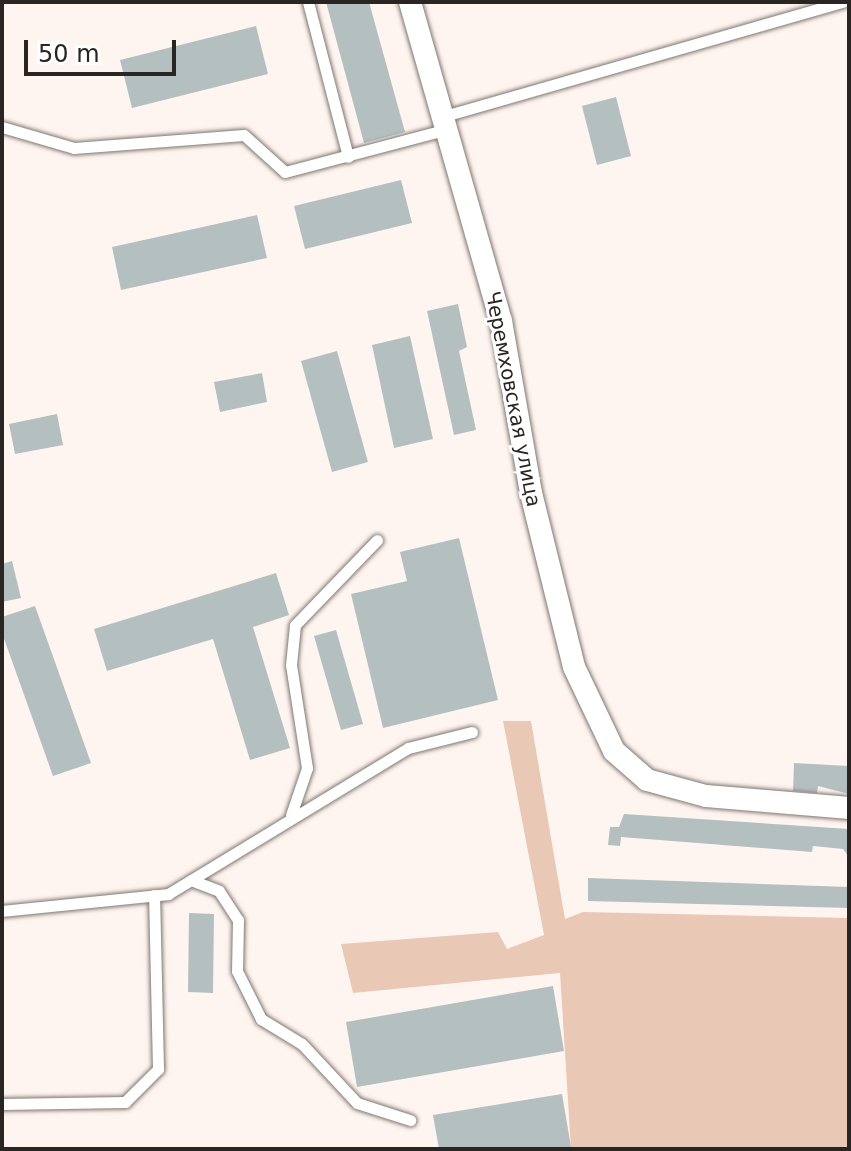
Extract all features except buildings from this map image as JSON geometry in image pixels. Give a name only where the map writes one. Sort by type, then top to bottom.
[{"type":"street","name":"Черемховская улица","points":[[410,2],[501,321],[531,493],[589,703],[614,751],[647,780],[706,796],[849,808]]},
{"type":"lane","points":[[308,2],[348,157]]},
{"type":"lane","points":[[2,127],[74,148],[244,135],[285,172],[348,157],[443,124],[843,2]]},
{"type":"lane","points":[[291,816],[307,768],[291,665],[295,625],[377,540]]},
{"type":"lane","points":[[2,911],[154,895],[191,880],[291,816],[408,748],[472,732]]},
{"type":"lane","points":[[191,880],[219,891],[238,920],[237,971],[261,1019],[302,1044],[357,1103],[410,1120]]},
{"type":"lane","points":[[2,1104],[125,1102],[158,1069],[154,895]]},
{"type":"shaded area","points":[[503,721],[531,721],[565,919],[583,912],[849,918],[849,1149],[571,1149],[560,973],[353,993],[341,944],[498,932],[507,949],[544,935]]}]
